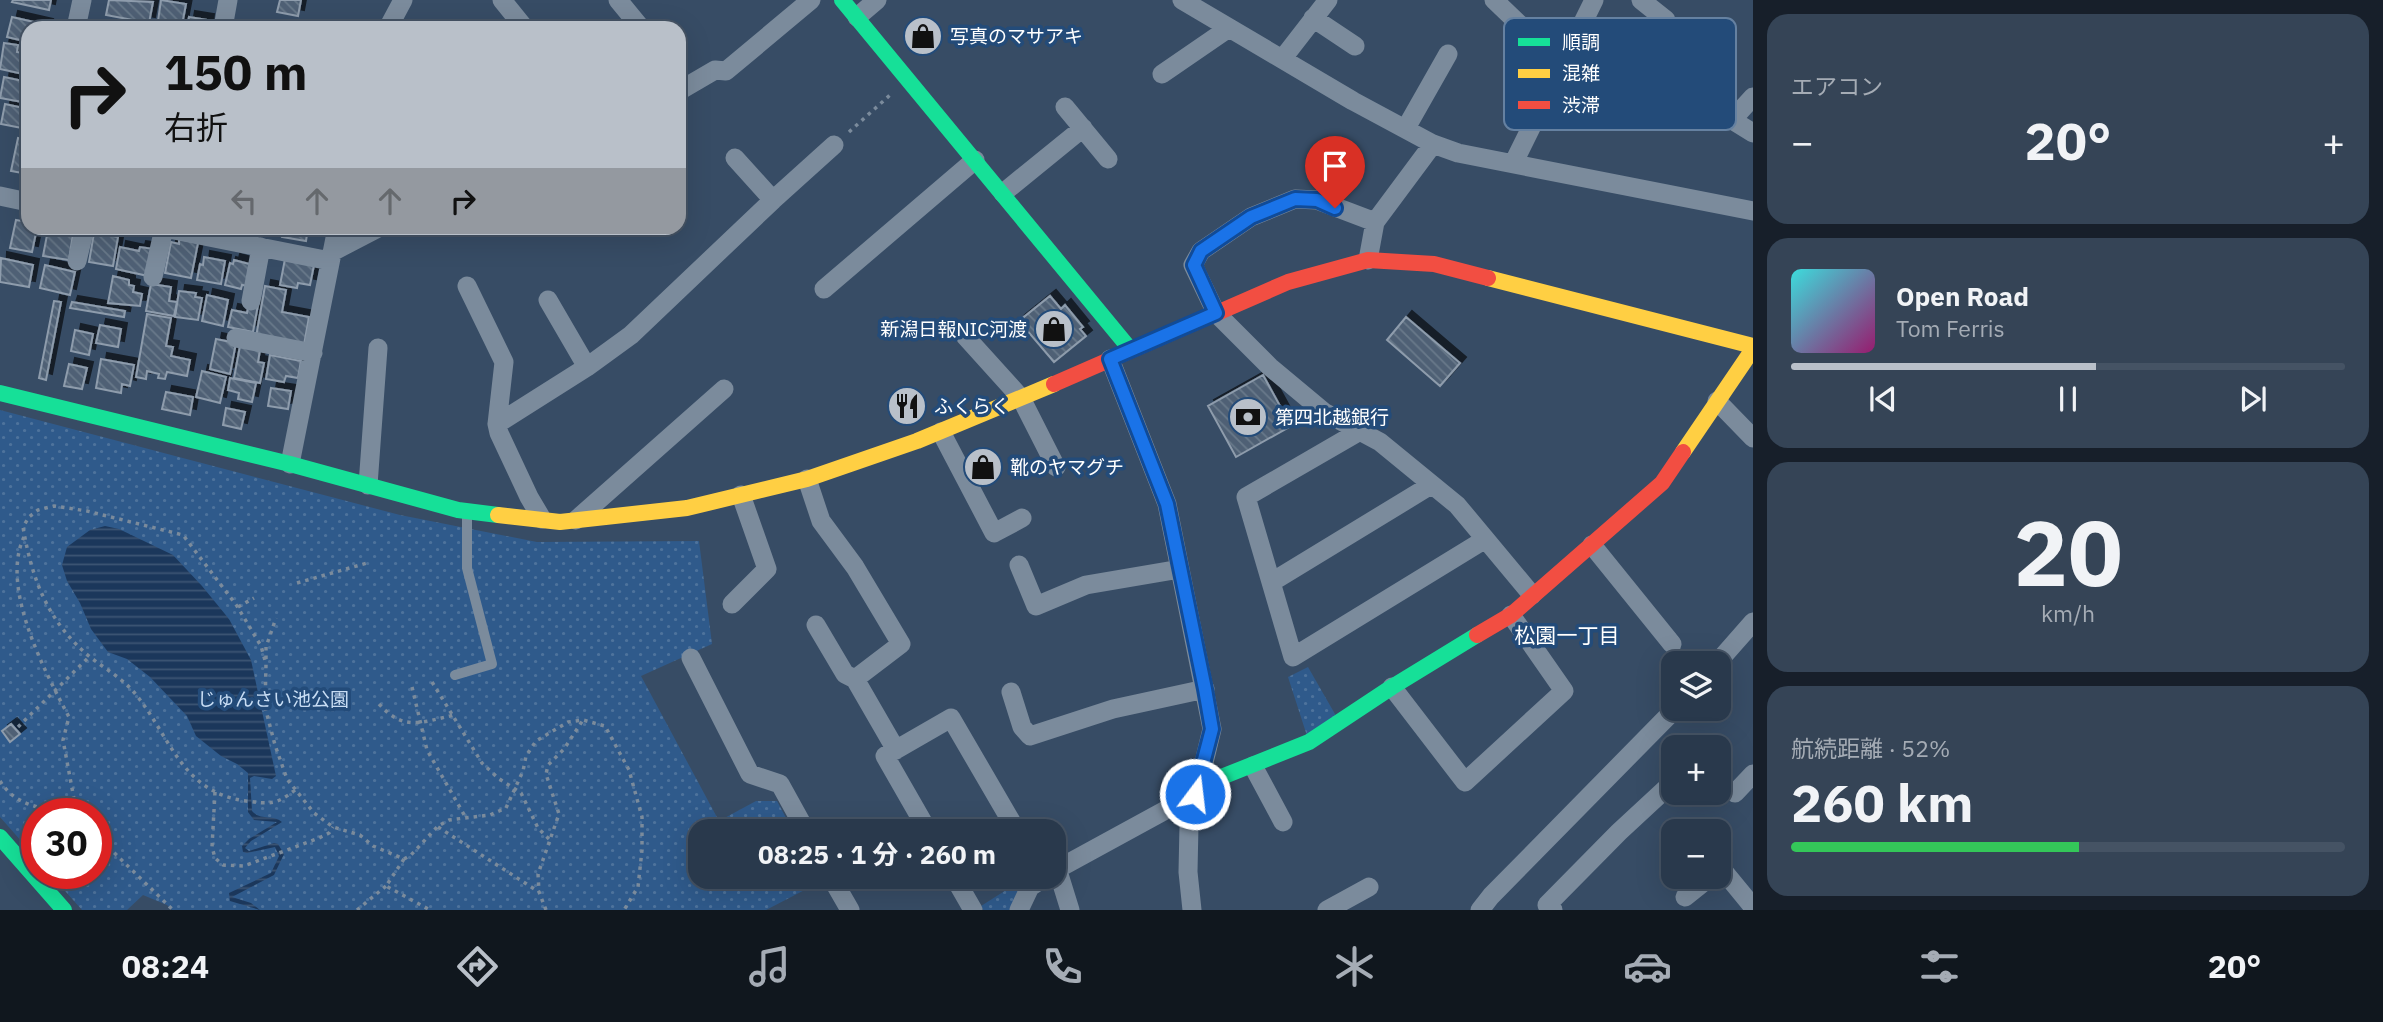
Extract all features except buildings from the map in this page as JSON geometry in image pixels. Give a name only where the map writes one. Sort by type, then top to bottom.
[{"type":"street","points":[[78,21],[82,0]]},
{"type":"street","points":[[224,21],[228,0]]},
{"type":"street","points":[[392,21],[403,0]]},
{"type":"street","points":[[502,0],[519,21]]},
{"type":"street","points":[[618,0],[636,21]]},
{"type":"street","points":[[686,81],[715,70],[726,71],[811,0]]},
{"type":"street","points":[[842,0],[1130,349]]},
{"type":"street","points":[[857,17],[877,0]]},
{"type":"street","points":[[1182,0],[1433,144],[1458,153],[1753,211]]},
{"type":"street","points":[[1283,58],[1328,0]]},
{"type":"street","points":[[1494,0],[1513,18]]},
{"type":"street","points":[[1585,18],[1594,0]]},
{"type":"street","points":[[1641,0],[1664,18]]},
{"type":"street","points":[[1313,18],[1355,46]]},
{"type":"street","points":[[1163,74],[1229,28]]},
{"type":"street","points":[[1406,128],[1448,54]]},
{"type":"street","points":[[1736,116],[1753,97]]},
{"type":"street","points":[[1065,107],[1108,159]]},
{"type":"street","points":[[1736,122],[1753,133]]},
{"type":"street","points":[[1003,193],[1083,128]]},
{"type":"street","points":[[1514,162],[1529,130]]},
{"type":"street","points":[[1368,260],[1375,222],[1433,144]]},
{"type":"street","points":[[497,424],[587,367],[631,335],[834,145]]},
{"type":"street","points":[[736,158],[773,200]]},
{"type":"street","points":[[824,289],[975,160]]},
{"type":"street","points":[[0,196],[21,200]]},
{"type":"street","points":[[1375,222],[1317,200],[1295,199],[1251,217],[1201,251],[1194,265],[1216,313],[1270,367],[1324,412],[1380,442],[1457,505],[1532,595]]},
{"type":"street","points":[[78,261],[84,235]]},
{"type":"street","points":[[153,277],[162,235]]},
{"type":"street","points":[[208,235],[261,247],[331,256],[366,235]]},
{"type":"street","points":[[290,464],[336,235]]},
{"type":"street","points":[[251,300],[261,247]]},
{"type":"street","points":[[0,393],[467,510],[542,519],[576,520],[687,508],[807,479],[941,432],[1289,282],[1368,260],[1434,264],[1753,348],[1662,483],[1511,615],[1392,687],[1309,742],[1197,788],[1066,864]]},
{"type":"street","points":[[467,286],[505,362],[497,424],[499,433],[542,519]]},
{"type":"street","points":[[548,300],[587,367]]},
{"type":"street","points":[[965,336],[1021,398],[1056,467]]},
{"type":"street","points":[[236,338],[313,353]]},
{"type":"street","points":[[368,485],[378,348]]},
{"type":"street","points":[[1110,359],[1167,504],[1212,729],[1189,825],[1188,860],[1192,910]]},
{"type":"street","points":[[576,520],[724,389]]},
{"type":"street","points":[[1717,401],[1753,438]]},
{"type":"street","points":[[1360,431],[1247,497],[1293,657],[1485,540]]},
{"type":"street","points":[[941,432],[994,533],[1022,518]]},
{"type":"street","points":[[807,479],[821,521],[855,567],[901,644],[855,679]]},
{"type":"street","points":[[1272,582],[1431,485]]},
{"type":"street","points":[[732,604],[767,569],[741,495]]},
{"type":"street","points":[[1592,545],[1672,644]]},
{"type":"street","points":[[1019,565],[1036,606],[1086,585],[1180,569]]},
{"type":"street","points":[[1392,687],[1465,782],[1564,691],[1511,615]]},
{"type":"street","points":[[1728,651],[1753,622]]},
{"type":"street","points":[[816,625],[845,674],[855,679],[896,750]]},
{"type":"street","points":[[691,658],[750,774],[780,784],[799,819]]},
{"type":"street","points":[[1012,692],[1022,727],[1030,736],[1113,709],[1205,689]]},
{"type":"street","points":[[921,819],[885,756],[951,718],[1010,819]]},
{"type":"street","points":[[1480,910],[1510,876],[1663,721]]},
{"type":"street","points":[[1253,766],[1283,822]]},
{"type":"street","points":[[1735,793],[1753,774]]},
{"type":"street","points":[[1553,910],[1547,905],[1661,794]]},
{"type":"street","points":[[0,837],[64,910]]},
{"type":"street","points":[[1731,884],[1753,907]]},
{"type":"street","points":[[1327,910],[1369,887]]},
{"type":"street","points":[[838,889],[850,910]]},
{"type":"street","points":[[961,889],[973,910]]},
{"type":"street","points":[[1019,910],[1029,889]]},
{"type":"street","points":[[1060,889],[1070,910]]},
{"type":"street","points":[[1685,897],[1694,889]]},
{"type":"lane","points":[[455,675],[492,664],[467,568],[467,510]]},
{"type":"path","points":[[834,145],[898,89]]},
{"type":"path","points":[[266,664],[261,646],[238,607],[183,535],[87,511],[54,506],[38,510],[29,517],[23,527],[48,610],[75,643],[131,689],[172,752],[194,778],[215,792],[241,800],[276,804],[295,790]]},
{"type":"path","points":[[24,537],[17,547],[12,571],[16,604],[27,637],[69,717],[63,740],[74,798]]},
{"type":"path","points":[[297,583],[367,563]]},
{"type":"path","points":[[238,607],[254,598]]},
{"type":"path","points":[[276,618],[266,647],[265,707],[287,779],[314,813],[333,827],[360,835],[373,846],[404,859]]},
{"type":"path","points":[[18,727],[90,656]]},
{"type":"path","points":[[432,682],[482,763],[498,778],[522,793],[538,828],[549,839]]},
{"type":"path","points":[[412,687],[427,750],[466,818]]},
{"type":"path","points":[[379,704],[389,715],[406,723],[420,723],[454,715]]},
{"type":"path","points":[[546,910],[539,892],[538,874],[559,814],[546,774],[548,765],[564,749],[583,720]]},
{"type":"path","points":[[357,910],[386,886],[404,859],[438,827],[449,820],[490,815],[506,808],[523,771],[526,756],[536,741],[568,722],[583,720],[605,726],[629,770],[642,817],[638,887],[624,910]]},
{"type":"path","points":[[0,781],[7,793],[21,802]]},
{"type":"path","points":[[215,792],[212,847],[215,858],[223,865],[244,866],[319,838],[329,833],[333,827]]},
{"type":"path","points":[[438,827],[539,892]]},
{"type":"path","points":[[112,851],[173,910]]},
{"type":"path","points":[[386,886],[430,910]]},
{"type":"green space","name":"じゅんさい池公園","points":[[0,410],[400,515],[537,542],[699,541],[712,644],[641,676],[718,819],[688,819],[688,889],[806,889],[766,910],[172,910],[167,905],[143,895],[127,910],[82,910],[63,889],[112,889],[112,798],[21,798],[21,841],[0,817]]},
{"type":"green space","points":[[1308,667],[1339,721],[1309,742],[1288,677]]},
{"type":"green space","name":"じゅんさい池公園","points":[[756,801],[777,801],[787,819],[723,819]]},
{"type":"green space","points":[[1008,889],[1025,889],[1015,910],[983,910],[981,906]]},
{"type":"shaded area","points":[[105,526],[119,529],[173,555],[229,619],[251,660],[276,776],[272,779],[254,776],[250,778],[252,811],[259,816],[275,818],[282,822],[251,841],[245,848],[249,851],[274,843],[278,844],[284,854],[274,875],[232,897],[251,903],[260,910],[230,901],[229,893],[271,873],[279,856],[275,847],[247,853],[243,852],[242,846],[277,822],[254,820],[248,812],[248,773],[196,736],[187,716],[150,677],[127,659],[108,652],[91,629],[67,581],[62,565],[67,547],[90,530]]},
{"type":"traffic: fast","points":[[842,0],[1130,349]]},
{"type":"traffic: fast","points":[[0,393],[290,464],[458,510],[498,515]]},
{"type":"traffic: fast","points":[[1198,781],[1219,778],[1309,742],[1477,635]]},
{"type":"traffic: fast","points":[[0,837],[64,910]]},
{"type":"traffic: slow","points":[[1488,278],[1753,346]]},
{"type":"traffic: slow","points":[[1683,452],[1753,349]]},
{"type":"traffic: slow","points":[[498,515],[560,522],[687,508],[807,479],[917,441],[1054,384]]},
{"type":"traffic: jam","points":[[1054,384],[1288,282],[1368,260],[1434,264],[1488,278]]},
{"type":"traffic: jam","points":[[1477,635],[1511,615],[1662,483],[1683,452]]},
{"type":"place","name":"写真のマサアキ","points":[[923,36]]},
{"type":"place","name":"新潟日報NIC河渡","points":[[1054,329]]},
{"type":"place","name":"ふくらく","points":[[907,406]]},
{"type":"place","name":"第四北越銀行","points":[[1248,417]]},
{"type":"place","name":"靴のヤマグチ","points":[[983,467]]},
{"type":"district","name":"松園一丁目","points":[[1567,636]]},
{"type":"route","points":[[1195,794],[1212,729],[1205,689],[1167,504],[1110,359],[1216,313],[1194,265],[1201,251],[1251,217],[1295,199],[1317,200],[1335,208]]}]
